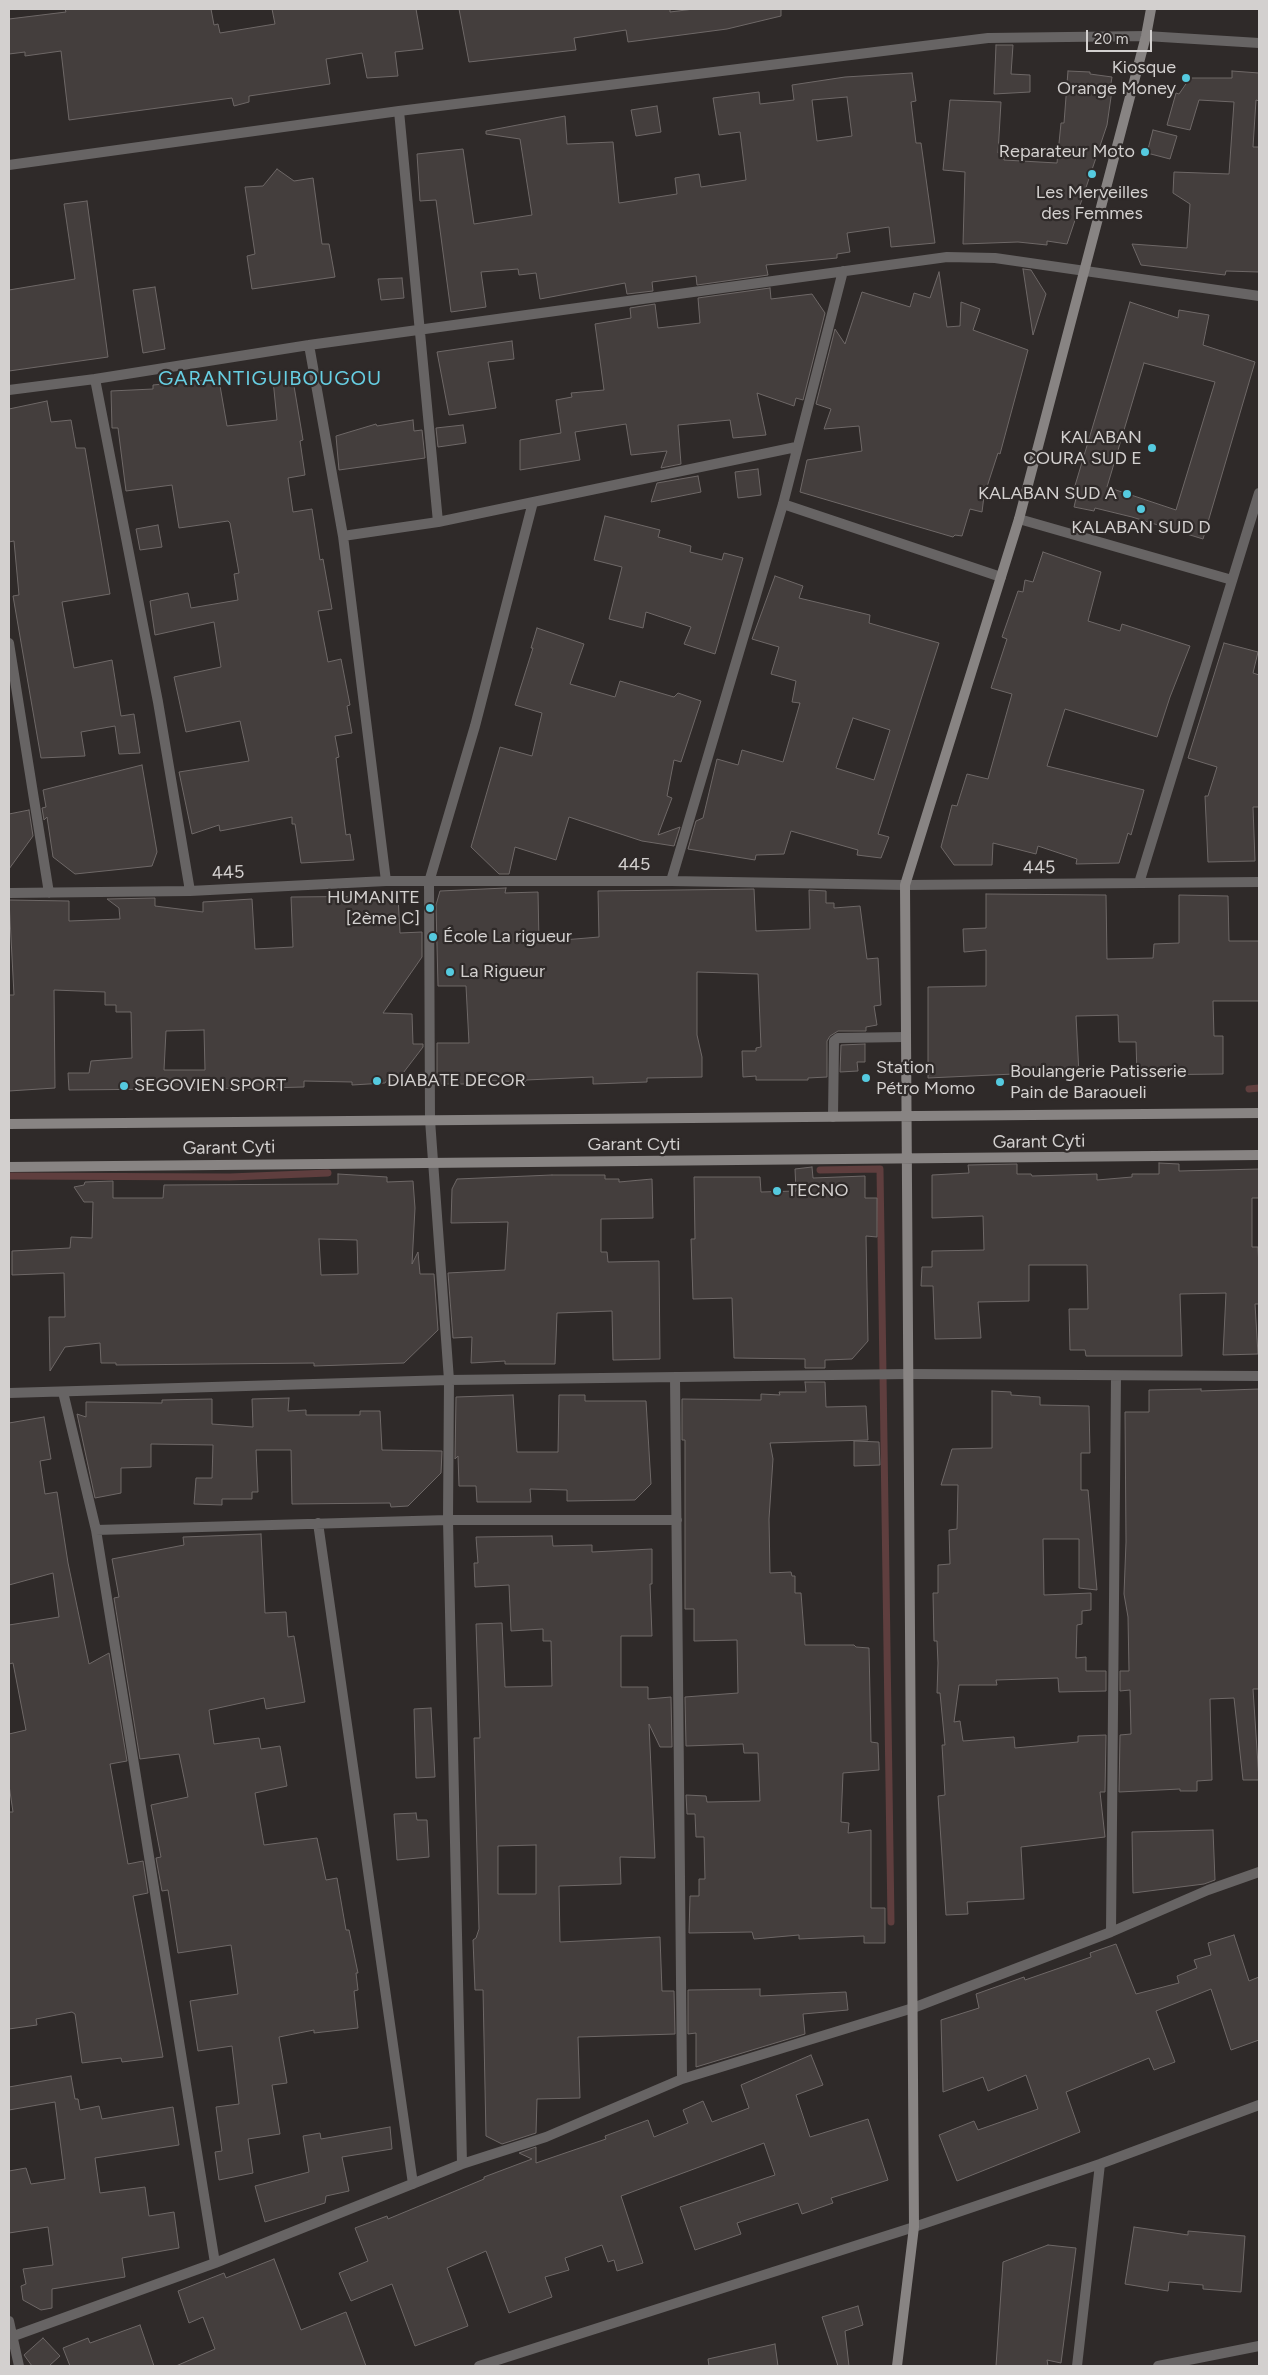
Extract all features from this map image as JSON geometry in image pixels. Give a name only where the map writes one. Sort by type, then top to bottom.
[{"type":"main road","points":[[897,2366],[914,2227],[905,885],[1019,519],[1146,36],[1151,9]]},
{"type":"main road","name":"Garant Cyti","points":[[9,1124],[1259,1113]]},
{"type":"main road","name":"Garant Cyti","points":[[9,1167],[1259,1156]]},
{"type":"street","points":[[9,165],[399,111],[988,38],[1146,36],[1259,43]]},
{"type":"street","points":[[399,111],[438,522]]},
{"type":"street","points":[[9,390],[95,379],[420,329],[947,257],[995,258],[1259,296]]},
{"type":"street","points":[[671,881],[783,504],[796,447],[843,271]]},
{"type":"street","points":[[309,345],[344,536],[386,881]]},
{"type":"street","points":[[95,379],[158,702],[190,891]]},
{"type":"street","points":[[344,536],[438,522],[796,447]]},
{"type":"street","points":[[1139,883],[1259,493]]},
{"type":"street","points":[[462,2164],[448,1520],[449,1380],[430,1120],[429,882],[474,726],[533,502]]},
{"type":"street","points":[[783,504],[1001,578]]},
{"type":"street","points":[[1019,519],[1232,580]]},
{"type":"street","points":[[9,643],[49,893]]},
{"type":"street","name":"445","points":[[9,893],[190,891],[386,881],[671,881],[905,885],[1259,882]]},
{"type":"street","points":[[833,1117],[834,1041],[838,1038],[906,1037]]},
{"type":"street","points":[[9,1392],[449,1380],[908,1374],[1259,1376]]},
{"type":"street","points":[[1112,1932],[1116,1376]]},
{"type":"street","points":[[675,1377],[682,2079]]},
{"type":"street","points":[[63,1392],[96,1530],[215,2263]]},
{"type":"street","points":[[96,1530],[448,1520],[677,1520]]},
{"type":"street","points":[[318,1524],[413,2184]]},
{"type":"street","points":[[12,2337],[215,2263],[462,2164],[546,2136],[682,2079],[913,2008],[1112,1932],[1208,1890],[1259,1872]]},
{"type":"street","points":[[479,2366],[914,2227],[1100,2164],[1259,2105]]},
{"type":"street","points":[[1077,2366],[1100,2164]]},
{"type":"street","points":[[9,2321],[19,2366]]},
{"type":"street","points":[[1158,2366],[1259,2346]]},
{"type":"building","points":[[65,9],[211,9],[214,25],[218,24],[220,33],[275,24],[272,9],[416,9],[423,49],[395,52],[398,76],[367,78],[362,53],[326,59],[330,84],[249,96],[249,102],[234,106],[232,98],[69,120],[61,51],[25,56],[25,52],[9,54],[9,19],[66,12]]},
{"type":"building","points":[[459,9],[670,9],[670,12],[694,9],[781,9],[781,16],[727,29],[628,42],[626,30],[574,38],[576,50],[469,62]]},
{"type":"building","points":[[996,45],[1013,45],[1011,74],[1030,75],[1030,92],[994,94]]},
{"type":"building","points":[[1068,71],[1090,72],[1090,74],[1112,77],[1110,90],[1112,90],[1107,125],[1067,244],[1047,241],[1047,245],[1018,242],[963,244],[965,172],[943,170],[950,100],[1001,102],[998,153],[1004,152],[1004,160],[1057,163],[1061,123],[1064,123]]},
{"type":"building","points":[[1232,71],[1259,73],[1259,101],[1256,100],[1253,147],[1259,147],[1259,272],[1226,271],[1225,275],[1141,265],[1132,244],[1187,248],[1190,204],[1173,193],[1174,172],[1229,174],[1234,102],[1199,100],[1190,130],[1167,125],[1176,93],[1179,94],[1190,78],[1232,78]]},
{"type":"building","points":[[912,73],[916,101],[911,102],[916,143],[921,143],[935,243],[891,247],[889,227],[847,233],[850,252],[837,254],[837,258],[766,265],[768,275],[697,285],[696,276],[652,282],[653,291],[627,294],[625,283],[540,299],[536,273],[519,275],[518,269],[481,272],[486,307],[451,312],[436,200],[420,201],[417,154],[463,149],[474,224],[532,215],[520,139],[486,134],[486,131],[565,116],[567,144],[613,142],[619,203],[677,194],[675,178],[699,174],[701,187],[746,180],[740,132],[719,135],[713,98],[759,92],[760,104],[794,100],[792,85],[845,77]],"holes":[[[847,97],[852,136],[817,141],[812,100]]]},
{"type":"building","points":[[657,106],[661,132],[636,136],[631,110]]},
{"type":"building","points":[[1153,130],[1177,136],[1170,159],[1147,153]]},
{"type":"building","points":[[277,169],[294,181],[313,178],[322,244],[329,244],[335,277],[252,289],[247,256],[255,254],[245,187],[263,186]]},
{"type":"building","points":[[87,201],[108,357],[9,371],[9,290],[75,279],[64,204]]},
{"type":"building","points":[[1023,269],[1031,270],[1046,294],[1033,335]]},
{"type":"building","points":[[939,272],[947,327],[960,326],[961,302],[980,309],[973,330],[1028,350],[1000,454],[998,453],[984,496],[982,512],[970,509],[962,536],[955,535],[953,537],[800,492],[807,460],[862,451],[859,426],[824,429],[831,409],[816,404],[835,329],[845,344],[862,292],[910,307],[914,293],[930,298]]},
{"type":"building","points":[[402,278],[404,298],[381,300],[378,279]]},
{"type":"building","points":[[155,287],[165,349],[143,353],[133,290]]},
{"type":"building","points":[[770,288],[771,299],[812,294],[825,313],[803,400],[796,398],[794,406],[757,393],[766,435],[733,438],[730,420],[678,425],[681,464],[661,468],[667,451],[631,455],[626,424],[575,432],[580,460],[520,470],[520,440],[561,433],[556,400],[572,397],[571,393],[604,390],[595,324],[631,318],[630,308],[655,304],[658,328],[700,323],[698,298]]},
{"type":"building","points":[[1130,302],[1178,318],[1179,310],[1209,315],[1203,345],[1255,362],[1203,539],[1132,517],[1095,508],[1094,511],[1074,507],[1078,490],[1074,489]],"holes":[[[1144,363],[1215,382],[1176,510],[1107,487]]]},
{"type":"building","points":[[512,341],[514,359],[488,362],[496,408],[449,415],[437,352]]},
{"type":"building","points":[[219,380],[227,426],[277,420],[273,380],[293,380],[303,440],[300,441],[305,475],[288,478],[293,512],[312,509],[320,560],[323,559],[332,609],[318,611],[328,662],[341,659],[350,705],[347,706],[352,733],[335,736],[339,757],[336,758],[346,835],[350,834],[354,860],[301,863],[295,824],[292,824],[292,817],[220,831],[219,825],[192,834],[179,772],[249,761],[240,721],[186,732],[174,677],[221,667],[214,622],[155,635],[150,601],[188,593],[191,608],[238,600],[234,574],[239,573],[230,523],[228,521],[179,528],[172,485],[126,491],[118,428],[112,428],[111,391],[153,389],[153,385]]},
{"type":"building","points":[[47,401],[51,422],[71,420],[76,448],[85,448],[110,594],[62,602],[74,668],[112,660],[121,716],[134,714],[140,753],[119,754],[115,726],[81,732],[85,756],[41,758],[13,596],[19,595],[14,541],[9,542],[9,409]]},
{"type":"building","points":[[413,420],[414,431],[422,430],[425,458],[339,470],[336,436],[376,424],[377,426]]},
{"type":"building","points":[[463,425],[466,443],[438,447],[436,428]]},
{"type":"building","points":[[758,469],[761,495],[738,498],[735,472]]},
{"type":"building","points":[[698,476],[701,492],[651,502],[657,483]]},
{"type":"building","points":[[605,516],[660,530],[658,537],[691,546],[690,552],[722,560],[724,553],[743,558],[715,654],[684,644],[691,627],[646,612],[643,628],[609,619],[622,567],[594,560]]},
{"type":"building","points":[[158,525],[162,547],[140,550],[136,529]]},
{"type":"building","points":[[1043,552],[1101,572],[1088,621],[1120,631],[1122,624],[1190,646],[1157,737],[1065,709],[1047,766],[1144,790],[1131,835],[1128,833],[1119,863],[1076,864],[1077,859],[1038,846],[1036,854],[993,843],[992,865],[954,865],[941,847],[952,805],[957,806],[967,774],[988,779],[1012,694],[991,688],[1007,639],[1002,637],[1018,591],[1023,592],[1025,580],[1033,582]]},
{"type":"building","points":[[775,576],[803,586],[799,598],[870,615],[869,623],[939,643],[878,834],[889,837],[881,858],[857,855],[858,850],[791,831],[784,854],[756,855],[755,860],[688,849],[696,821],[703,818],[717,759],[738,765],[742,750],[783,762],[800,703],[792,702],[796,681],[771,674],[779,647],[752,639]],"holes":[[[853,718],[890,730],[874,780],[836,768]]]},
{"type":"building","points":[[537,628],[584,644],[570,684],[615,697],[620,681],[674,697],[678,693],[701,701],[681,762],[674,760],[667,796],[672,798],[658,835],[680,827],[674,846],[642,841],[569,817],[556,860],[515,847],[509,874],[499,874],[471,847],[500,747],[532,756],[542,713],[515,705],[533,648],[531,648]]},
{"type":"building","points":[[1224,643],[1258,652],[1253,673],[1259,675],[1259,807],[1253,807],[1255,861],[1208,862],[1205,796],[1208,796],[1217,767],[1188,758]]},
{"type":"building","points":[[142,765],[157,852],[152,866],[75,874],[53,857],[47,817],[44,820],[42,808],[46,807],[43,790]]},
{"type":"building","points":[[29,810],[33,836],[9,869],[9,814]]},
{"type":"building","points":[[506,888],[505,893],[538,892],[539,942],[599,937],[598,891],[754,889],[756,931],[810,929],[809,890],[826,891],[826,903],[834,903],[834,908],[860,906],[867,959],[878,958],[881,1005],[874,1006],[877,1025],[866,1027],[866,1031],[838,1031],[830,1036],[827,1041],[827,1077],[808,1078],[808,1080],[756,1080],[756,1076],[743,1077],[742,1051],[756,1051],[756,1048],[761,1047],[758,974],[697,972],[697,1035],[702,1057],[702,1077],[647,1078],[647,1082],[593,1084],[593,1077],[526,1080],[525,1082],[479,1080],[479,1084],[437,1084],[437,1043],[469,1043],[466,986],[438,986],[436,905],[440,891]]},
{"type":"building","points":[[986,894],[1106,895],[1107,959],[1153,958],[1154,944],[1179,943],[1179,895],[1228,896],[1229,941],[1259,941],[1259,1001],[1213,1001],[1214,1036],[1223,1036],[1223,1074],[1137,1075],[1136,1042],[1119,1042],[1118,1015],[1076,1016],[1079,1074],[1014,1074],[928,1078],[928,987],[986,986],[986,950],[964,952],[963,929],[986,928]]},
{"type":"building","points":[[398,896],[400,933],[422,932],[422,957],[383,1013],[412,1014],[413,1044],[423,1044],[423,1047],[397,1081],[387,1080],[385,1083],[352,1085],[352,1082],[304,1081],[304,1087],[69,1090],[68,1073],[89,1073],[91,1061],[132,1058],[131,1012],[116,1012],[116,1005],[105,1005],[105,992],[54,990],[55,1088],[9,1091],[9,995],[14,995],[9,900],[69,901],[69,921],[120,919],[119,908],[107,899],[155,898],[155,906],[203,912],[203,902],[252,899],[255,949],[293,947],[291,897]],"holes":[[[204,1030],[205,1070],[164,1070],[166,1031]]]},
{"type":"building","points":[[865,1044],[865,1062],[857,1062],[858,1071],[840,1072],[841,1045]]},
{"type":"building","points":[[1159,1163],[1179,1164],[1179,1171],[1259,1169],[1259,1198],[1252,1198],[1252,1247],[1258,1247],[1259,1269],[1259,1304],[1255,1304],[1258,1354],[1223,1355],[1226,1293],[1180,1294],[1182,1356],[1086,1356],[1085,1350],[1070,1350],[1069,1309],[1088,1309],[1087,1265],[1029,1265],[1029,1301],[978,1302],[981,1338],[935,1339],[933,1286],[921,1286],[922,1267],[932,1267],[932,1251],[984,1250],[983,1216],[932,1218],[932,1175],[969,1173],[968,1165],[1017,1164],[1017,1174],[1031,1174],[1032,1176],[1097,1174],[1097,1180],[1132,1177],[1132,1174],[1159,1174]]},
{"type":"building","points":[[812,1167],[813,1178],[865,1176],[865,1198],[877,1198],[877,1237],[866,1236],[868,1341],[852,1359],[825,1360],[825,1368],[805,1368],[805,1359],[734,1358],[732,1298],[693,1299],[691,1239],[695,1239],[694,1177],[760,1177],[761,1192],[796,1191],[795,1169]]},
{"type":"building","points":[[338,1174],[387,1177],[387,1182],[413,1181],[415,1208],[412,1264],[418,1252],[420,1274],[434,1274],[438,1330],[404,1363],[314,1366],[314,1363],[116,1365],[116,1363],[101,1363],[100,1343],[65,1347],[50,1371],[49,1317],[65,1317],[64,1273],[12,1275],[12,1251],[70,1248],[71,1237],[92,1238],[93,1202],[84,1202],[74,1187],[84,1185],[85,1182],[113,1181],[113,1198],[163,1198],[164,1185],[338,1184]],"holes":[[[319,1239],[357,1240],[358,1274],[321,1275]]]},
{"type":"building","points":[[605,1175],[605,1179],[619,1179],[619,1182],[652,1179],[653,1218],[601,1219],[601,1252],[607,1252],[608,1262],[659,1261],[660,1359],[613,1360],[612,1311],[557,1313],[555,1364],[505,1364],[505,1361],[471,1363],[472,1337],[453,1338],[448,1273],[505,1270],[508,1222],[451,1223],[452,1189],[457,1179]]},
{"type":"building","points":[[805,1382],[825,1382],[826,1407],[866,1406],[868,1440],[770,1443],[773,1459],[769,1519],[770,1573],[791,1572],[792,1576],[795,1576],[795,1593],[801,1593],[805,1645],[854,1645],[856,1647],[869,1648],[871,1742],[878,1743],[879,1770],[843,1773],[841,1822],[849,1823],[848,1833],[871,1830],[871,1908],[885,1908],[885,1943],[864,1943],[864,1936],[799,1939],[799,1935],[754,1939],[752,1932],[689,1933],[690,1896],[699,1896],[699,1879],[705,1879],[704,1837],[696,1837],[695,1814],[687,1814],[686,1795],[706,1796],[707,1802],[760,1801],[758,1753],[744,1753],[743,1744],[686,1746],[685,1697],[738,1693],[737,1640],[694,1641],[694,1609],[685,1609],[685,1440],[682,1440],[682,1399],[761,1400],[761,1394],[780,1395],[779,1392],[806,1392]]},
{"type":"building","points":[[1201,1389],[1201,1391],[1259,1389],[1259,1689],[1253,1689],[1259,1780],[1243,1780],[1234,1698],[1210,1699],[1212,1780],[1197,1781],[1197,1791],[1180,1791],[1180,1789],[1119,1792],[1120,1735],[1131,1734],[1130,1690],[1120,1691],[1120,1671],[1129,1671],[1128,1617],[1124,1594],[1126,1542],[1125,1412],[1149,1412],[1149,1390]]},
{"type":"building","points":[[992,1391],[1011,1392],[1011,1395],[1040,1397],[1040,1405],[1089,1406],[1090,1453],[1081,1453],[1081,1490],[1088,1490],[1097,1590],[1079,1588],[1079,1539],[1043,1539],[1044,1595],[1091,1593],[1091,1610],[1082,1611],[1082,1624],[1077,1625],[1076,1658],[1086,1657],[1086,1671],[1106,1671],[1106,1691],[1059,1692],[1058,1678],[996,1680],[997,1685],[959,1685],[954,1722],[960,1721],[963,1741],[1014,1737],[1015,1748],[1078,1742],[1078,1736],[1106,1735],[1105,1792],[1100,1792],[1105,1837],[1021,1847],[1024,1899],[967,1902],[968,1914],[946,1915],[938,1796],[945,1795],[942,1745],[945,1745],[940,1693],[937,1693],[938,1663],[937,1641],[934,1641],[933,1593],[938,1593],[938,1565],[950,1564],[949,1530],[957,1529],[958,1485],[941,1485],[952,1449],[992,1448]]},
{"type":"building","points":[[513,1395],[517,1452],[558,1452],[559,1395],[585,1395],[585,1401],[646,1401],[651,1484],[635,1500],[567,1501],[567,1490],[530,1489],[531,1502],[477,1502],[476,1486],[459,1486],[458,1456],[455,1459],[456,1397]]},
{"type":"building","points":[[289,1398],[288,1411],[306,1410],[306,1415],[360,1415],[360,1411],[380,1411],[382,1450],[442,1451],[441,1473],[408,1506],[391,1507],[390,1503],[292,1504],[291,1450],[256,1450],[258,1492],[252,1492],[252,1499],[222,1499],[222,1505],[194,1504],[196,1478],[212,1478],[213,1445],[151,1444],[151,1467],[121,1468],[121,1493],[95,1498],[77,1414],[86,1417],[86,1402],[162,1403],[162,1400],[212,1399],[212,1424],[253,1427],[252,1399]]},
{"type":"building","points":[[44,1417],[51,1459],[40,1461],[45,1494],[57,1492],[68,1563],[89,1664],[109,1653],[127,1761],[110,1764],[128,1864],[143,1861],[148,1893],[133,1896],[163,2057],[122,2062],[121,2058],[82,2063],[75,2014],[72,2012],[36,2019],[37,2025],[9,2029],[9,1812],[13,1812],[9,1785],[9,1734],[26,1730],[13,1663],[9,1664],[9,1625],[59,1617],[53,1573],[9,1585],[9,1423]]},
{"type":"building","points":[[854,1441],[879,1442],[880,1465],[854,1466]]},
{"type":"building","points":[[261,1534],[265,1613],[286,1612],[288,1637],[294,1636],[305,1702],[266,1709],[264,1698],[209,1710],[214,1744],[259,1738],[261,1749],[280,1746],[287,1786],[255,1793],[264,1845],[317,1838],[326,1880],[337,1878],[346,1930],[349,1930],[358,1973],[356,1973],[358,1990],[354,1991],[358,2028],[314,2033],[314,2030],[279,2037],[287,2083],[272,2085],[280,2134],[248,2139],[253,2173],[219,2180],[215,2152],[222,2151],[216,2107],[239,2104],[232,2046],[198,2051],[190,2001],[238,1994],[231,1945],[178,1953],[168,1890],[162,1891],[156,1858],[161,1857],[151,1805],[188,1797],[179,1754],[140,1759],[114,1598],[119,1597],[112,1559],[184,1545],[183,1537]]},
{"type":"building","points":[[552,1536],[553,1546],[592,1545],[592,1552],[652,1549],[652,1584],[650,1584],[652,1636],[621,1636],[621,1687],[648,1687],[648,1699],[671,1697],[672,1747],[660,1747],[649,1724],[655,1858],[620,1857],[621,1884],[559,1886],[560,1942],[660,1937],[662,1991],[674,1991],[675,2034],[578,2037],[580,2098],[537,2099],[536,2133],[502,2144],[486,2136],[483,1990],[475,1990],[473,1940],[476,1938],[479,1929],[474,1738],[480,1738],[476,1624],[502,1623],[505,1687],[552,1686],[551,1641],[543,1641],[543,1629],[511,1631],[509,1585],[475,1587],[474,1563],[478,1563],[476,1537]],"holes":[[[536,1845],[536,1894],[498,1894],[498,1846]]]},
{"type":"building","points":[[431,1708],[435,1777],[416,1778],[414,1709]]},
{"type":"building","points":[[416,1813],[417,1820],[427,1820],[429,1857],[397,1860],[394,1814]]},
{"type":"building","points":[[1213,1830],[1215,1880],[1204,1884],[1133,1893],[1132,1832]]},
{"type":"building","points":[[1234,1935],[1249,1981],[1259,1977],[1259,2040],[1231,2050],[1211,1989],[1156,2011],[1175,2062],[1154,2070],[1149,2058],[1066,2092],[1080,2132],[957,2181],[939,2135],[974,2121],[978,2130],[1038,2109],[1026,2075],[988,2091],[983,2077],[943,2092],[941,2020],[979,2008],[976,1994],[1024,1977],[1025,1980],[1091,1957],[1090,1953],[1116,1944],[1136,1994],[1179,1983],[1177,1976],[1197,1968],[1194,1960],[1211,1955],[1208,1943]]},
{"type":"building","points":[[760,1989],[760,1996],[846,1992],[848,2010],[803,2014],[805,2034],[696,2067],[696,2033],[688,2034],[688,1990]]},
{"type":"building","points":[[811,2055],[823,2085],[796,2095],[810,2137],[868,2119],[888,2180],[831,2198],[833,2203],[802,2214],[798,2203],[737,2223],[741,2234],[695,2250],[680,2207],[775,2175],[764,2143],[621,2196],[643,2263],[617,2271],[614,2260],[608,2262],[602,2245],[565,2258],[569,2270],[545,2277],[552,2297],[509,2313],[486,2251],[447,2268],[468,2326],[415,2346],[392,2284],[351,2301],[339,2273],[368,2261],[355,2228],[387,2216],[388,2219],[484,2179],[484,2177],[532,2159],[519,2153],[536,2147],[536,2163],[606,2139],[605,2136],[648,2120],[654,2137],[688,2123],[683,2110],[703,2101],[712,2122],[749,2108],[741,2085]]},
{"type":"building","points":[[71,2076],[75,2099],[78,2099],[80,2110],[99,2106],[102,2119],[173,2107],[179,2145],[95,2158],[100,2193],[145,2187],[149,2216],[174,2212],[179,2248],[122,2258],[125,2277],[52,2289],[52,2308],[41,2310],[23,2300],[21,2286],[26,2284],[23,2269],[53,2265],[48,2227],[9,2233],[9,2171],[26,2168],[31,2184],[65,2179],[55,2102],[9,2110],[9,2087]]},
{"type":"building","points":[[390,2127],[392,2149],[342,2157],[349,2191],[326,2196],[325,2203],[265,2222],[255,2186],[309,2172],[303,2136],[320,2133],[321,2139]]},
{"type":"building","points":[[1134,2227],[1188,2235],[1188,2231],[1245,2236],[1241,2292],[1203,2289],[1203,2285],[1169,2282],[1168,2291],[1125,2284]]},
{"type":"building","points":[[1048,2245],[1076,2248],[1061,2363],[1047,2360],[1048,2366],[996,2366],[1003,2262]]},
{"type":"building","points":[[274,2259],[301,2330],[346,2312],[366,2366],[176,2366],[215,2349],[203,2317],[189,2323],[178,2291],[224,2273],[226,2278]]},
{"type":"building","points":[[858,2306],[863,2325],[845,2331],[849,2366],[838,2366],[822,2317]]},
{"type":"building","points":[[140,2325],[154,2366],[70,2366],[63,2348],[88,2338],[90,2343]]},
{"type":"building","points":[[43,2338],[60,2356],[49,2366],[32,2366],[24,2355]]},
{"type":"building","points":[[775,2344],[778,2366],[709,2366],[708,2359]]},
{"type":"waterway","points":[[1249,1089],[1259,1088]]},
{"type":"waterway","points":[[820,1170],[880,1169],[891,1922]]},
{"type":"waterway","points":[[9,1176],[230,1177],[328,1173]]},
{"type":"place","name":"Kiosque Orange Money","points":[[1186,78]]},
{"type":"place","name":"Reparateur Moto","points":[[1145,152]]},
{"type":"place","name":"Les Merveilles des Femmes","points":[[1092,174]]},
{"type":"place","name":"KALABAN COURA SUD E","points":[[1152,448]]},
{"type":"place","name":"KALABAN SUD A","points":[[1127,494]]},
{"type":"place","name":"KALABAN SUD D","points":[[1141,509]]},
{"type":"place","name":"HUMANITE [2ème C]","points":[[430,908]]},
{"type":"place","name":"École La rigueur","points":[[433,937]]},
{"type":"place","name":"La Rigueur","points":[[450,972]]},
{"type":"place","name":"Station Pétro Momo","points":[[866,1078]]},
{"type":"place","name":"DIABATE DECOR","points":[[377,1081]]},
{"type":"place","name":"Boulangerie Patisserie Pain de Baraoueli","points":[[1000,1082]]},
{"type":"place","name":"SEGOVIEN SPORT","points":[[124,1086]]},
{"type":"place","name":"TECNO","points":[[777,1191]]},
{"type":"district","name":"GARANTIGUIBOUGOU","points":[[270,379]]}]
